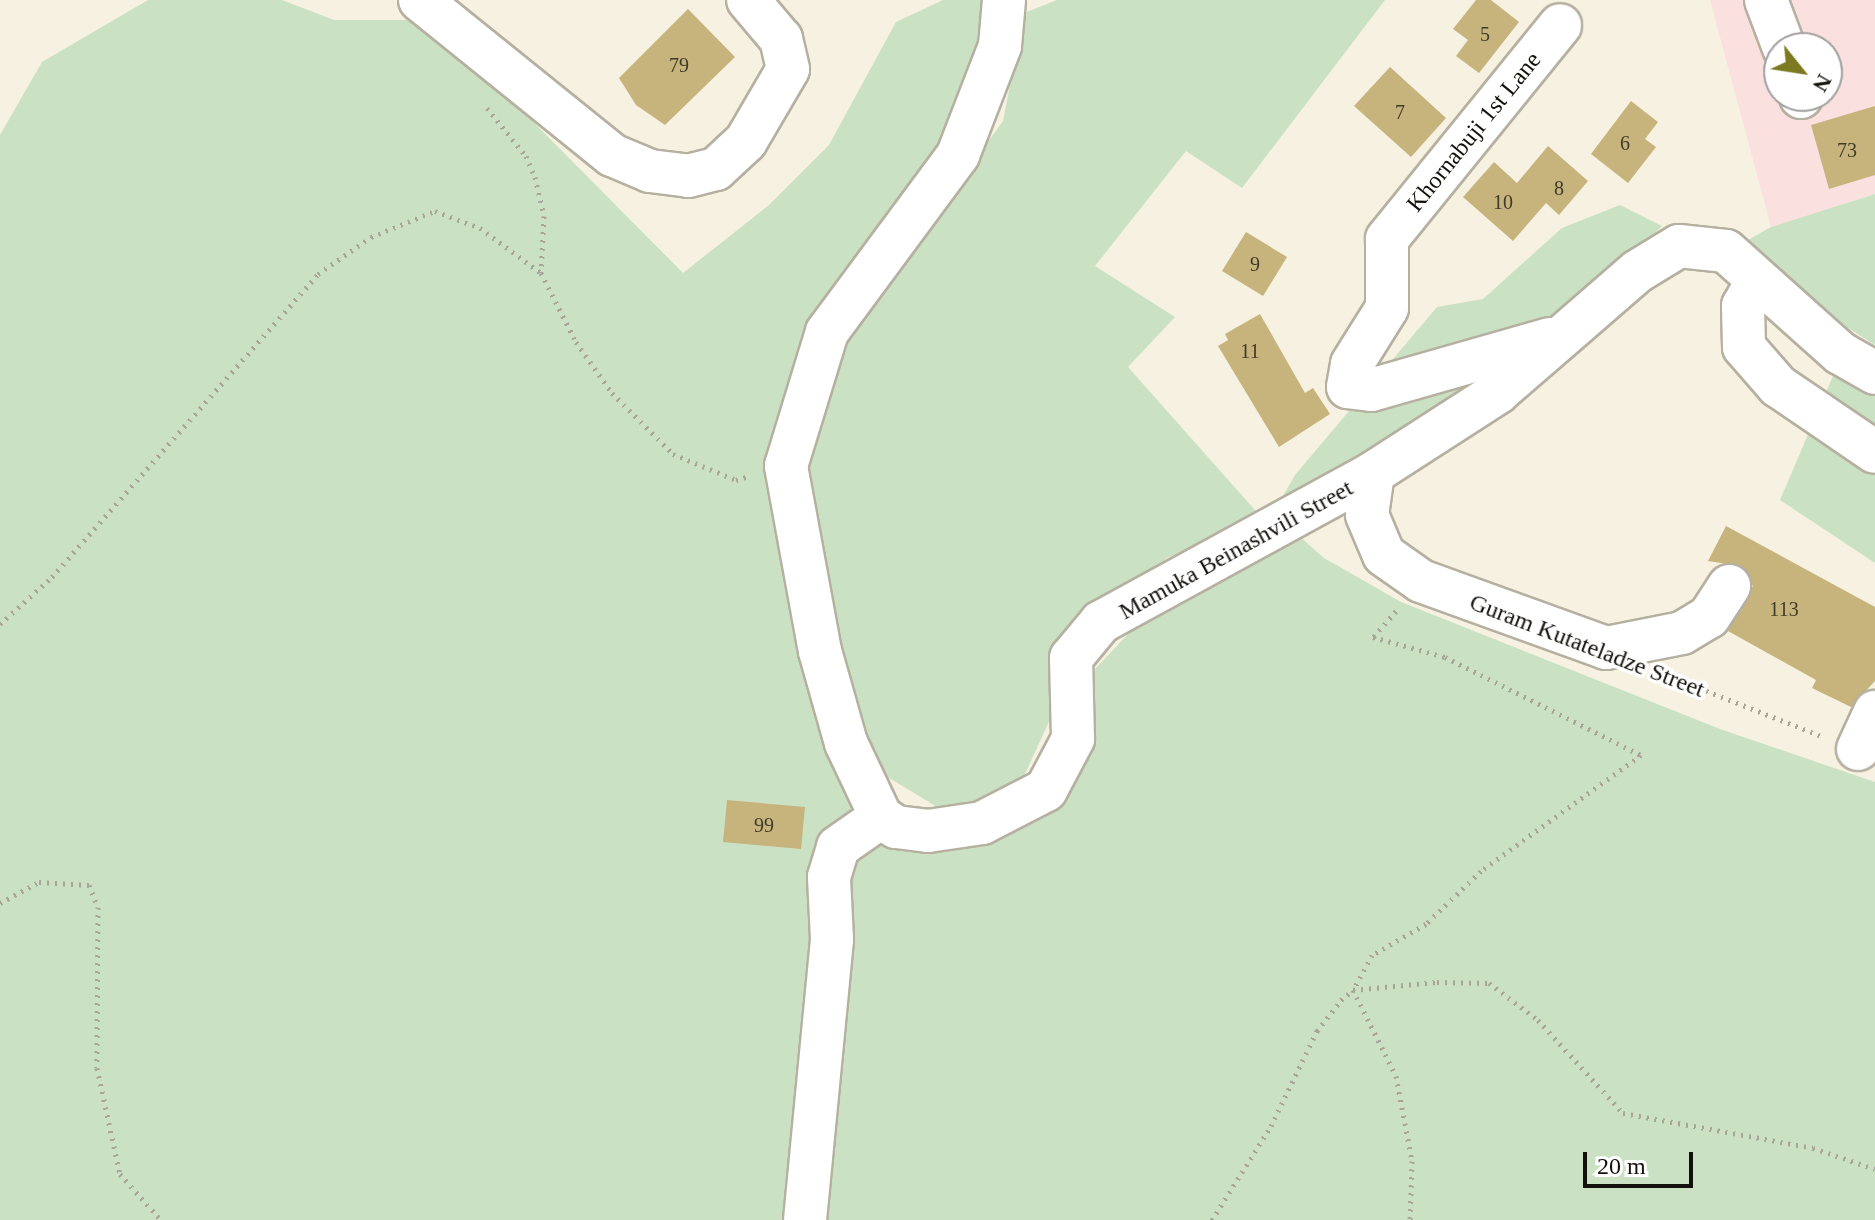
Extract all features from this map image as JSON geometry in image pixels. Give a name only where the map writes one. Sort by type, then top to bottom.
[{"type":"street","points":[[420,0],[612,155],[650,171],[688,176],[716,169],[746,141],[788,69],[781,39],[748,0]]},
{"type":"street","points":[[805,1220],[832,939],[829,877],[838,847],[881,817],[846,743],[820,651],[786,466],[827,332],[958,155],[1000,46],[1004,0]]},
{"type":"street","points":[[1766,0],[1778,32]]},
{"type":"street","name":"Khornabuji 1st Lane","points":[[1560,25],[1387,239],[1387,308],[1352,364],[1348,387],[1371,390],[1564,334]]},
{"type":"street","name":"Mamuka Beinashvili Street","points":[[881,817],[896,827],[928,831],[982,823],[1046,790],[1073,739],[1071,658],[1101,622],[1373,473],[1497,393],[1638,271],[1679,246],[1726,251],[1840,353],[1875,373]]},
{"type":"street","points":[[1758,280],[1743,306],[1744,347],[1778,386],[1875,452]]},
{"type":"street","name":"Guram Kutateladze Street","points":[[1373,473],[1367,515],[1384,555],[1421,581],[1606,648],[1682,633],[1709,617],[1729,586]]},
{"type":"street","points":[[1858,749],[1875,712]]},
{"type":"path","points":[[478,98],[526,156],[535,177],[544,216],[541,273]]},
{"type":"path","points":[[0,624],[52,577],[318,274],[371,237],[435,211],[480,228],[541,273],[576,342],[612,393],[673,454],[736,480],[786,466]]},
{"type":"path","points":[[1212,1220],[1271,1126],[1317,1031],[1353,990],[1372,955],[1426,924],[1481,871],[1641,755],[1445,657],[1373,637],[1401,607],[1451,592]]},
{"type":"path","name":"Guram Kutateladze Street","points":[[1663,674],[1858,749]]},
{"type":"path","points":[[0,903],[39,882],[89,885],[98,907],[97,1068],[120,1174],[161,1220]]},
{"type":"path","points":[[1353,990],[1489,983],[1538,1020],[1623,1113],[1813,1148],[1875,1169]]},
{"type":"path","points":[[1353,990],[1396,1076],[1412,1161],[1410,1220]]},
{"type":"shaded area","points":[[1710,0],[1875,0],[1875,194],[1771,227]]},
{"type":"green space","points":[[148,0],[282,0],[334,20],[432,20],[683,273],[769,205],[829,145],[896,22],[943,0],[991,0],[952,151],[788,425],[881,817],[1046,803],[1093,745],[1095,669],[1144,617],[1299,536],[1324,558],[1401,602],[1720,729],[1875,782],[1875,1220],[0,1220],[0,135],[42,62]]},
{"type":"green space","points":[[1057,0],[1385,0],[1242,188],[1186,151],[1095,266],[1175,317],[1128,367],[1262,518],[1167,558],[1066,646],[1064,689],[1018,789],[957,819],[881,773],[825,606],[795,463],[834,354],[1003,121],[1024,13]]},
{"type":"green space","points":[[1875,194],[1875,345],[1816,308],[1741,244],[1771,227]]},
{"type":"green space","points":[[1620,205],[1662,226],[1565,323],[1474,392],[1275,510],[1295,475],[1437,307],[1483,299],[1562,228]]},
{"type":"green space","points":[[1839,362],[1875,385],[1875,563],[1780,500]]},
{"type":"building","points":[[1476,0],[1491,0],[1519,22],[1479,73],[1456,56],[1468,40],[1453,29]]},
{"type":"building","points":[[688,9],[735,57],[665,125],[636,105],[619,78]]},
{"type":"building","points":[[1390,67],[1446,118],[1411,157],[1354,106]]},
{"type":"building","points":[[1631,101],[1658,122],[1645,139],[1656,147],[1628,183],[1591,154]]},
{"type":"building","points":[[1875,106],[1875,175],[1829,189],[1811,125]]},
{"type":"building","points":[[1548,146],[1588,181],[1559,215],[1546,203],[1513,241],[1463,197],[1494,162],[1517,183]]},
{"type":"building","points":[[1246,232],[1287,257],[1263,296],[1222,271]]},
{"type":"building","points":[[1260,314],[1305,393],[1313,388],[1330,414],[1279,447],[1218,346],[1228,340],[1225,334]]},
{"type":"building","points":[[1726,526],[1875,607],[1875,681],[1851,707],[1812,688],[1816,680],[1728,631],[1753,586],[1741,566],[1708,561]]},
{"type":"building","points":[[727,800],[805,807],[801,849],[723,842]]}]
